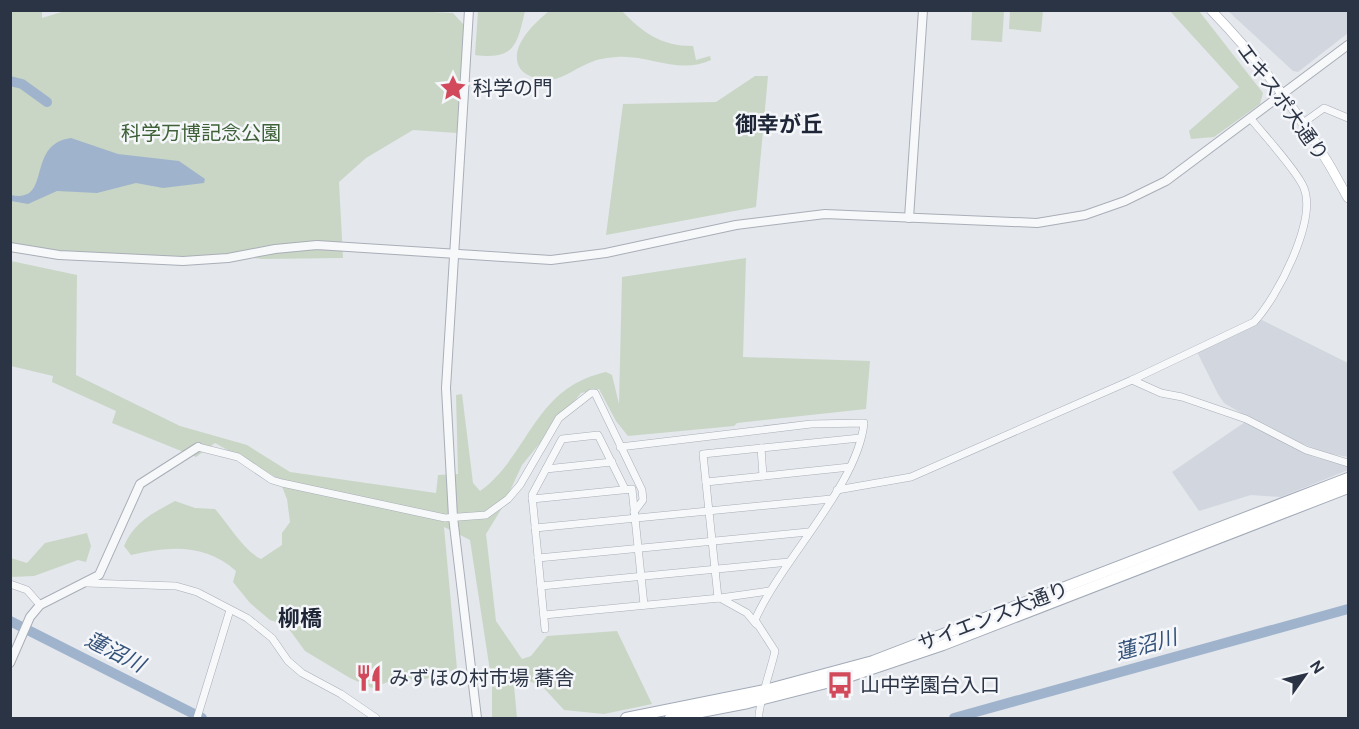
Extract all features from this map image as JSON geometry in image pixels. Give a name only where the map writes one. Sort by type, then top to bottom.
[{"type":"main road","name":"エキスポ大通り","points":[[1211,10],[1303,123],[1348,198]]},
{"type":"main road","name":"サイエンス大通り","points":[[670,718],[763,695],[926,642],[1348,478]]},
{"type":"main road","name":"サイエンス大通り","points":[[626,718],[842,679],[943,645],[1348,488]]},
{"type":"street","points":[[469,10],[446,388],[453,518],[477,718]]},
{"type":"street","points":[[909,218],[922,10]]},
{"type":"street","points":[[10,247],[60,255],[183,261],[228,258],[275,249],[317,245],[453,256],[562,259],[778,219],[825,214],[1036,223],[1085,215],[1125,201],[1166,181],[1283,96],[1348,45]]},
{"type":"street","points":[[1303,123],[1324,108],[1348,118]]},
{"type":"street","points":[[837,490],[911,477],[1132,380],[1254,322],[1263,313],[1296,251],[1306,224],[1305,190],[1251,119]]},
{"type":"street","points":[[1132,380],[1161,393],[1182,397],[1246,419],[1306,450],[1348,463]]},
{"type":"street","points":[[10,663],[30,617],[39,605],[87,583],[99,575],[106,566],[141,484],[198,447],[238,457],[272,480],[282,483],[453,518],[486,515],[508,499],[520,485],[559,418],[591,393],[595,393],[643,494],[642,502],[635,515]]},
{"type":"street","points":[[620,447],[811,424],[864,423],[850,467],[769,591],[756,624]]},
{"type":"street","points":[[545,629],[532,499],[562,439],[598,435],[626,489]]},
{"type":"street","points":[[719,598],[703,454],[860,438]]},
{"type":"street","points":[[761,448],[763,476]]},
{"type":"street","points":[[546,469],[612,462]]},
{"type":"street","points":[[706,482],[850,467]]},
{"type":"street","points":[[532,499],[632,489],[644,605]]},
{"type":"street","points":[[535,528],[635,515],[709,511],[831,499]]},
{"type":"street","points":[[538,558],[808,532]]},
{"type":"street","points":[[541,586],[789,562]]},
{"type":"street","points":[[87,583],[176,586],[197,592],[247,618],[272,638],[288,661],[302,673],[341,694],[376,718]]},
{"type":"street","points":[[10,584],[27,590],[39,605]]},
{"type":"street","points":[[544,615],[769,591]]},
{"type":"street","points":[[719,598],[747,614],[775,651],[759,718]]},
{"type":"street","points":[[197,718],[230,610]]},
{"type":"shaded area","points":[[1228,11],[1348,11],[1348,33],[1298,72],[1293,71]]},
{"type":"shaded area","points":[[1262,320],[1348,363],[1348,457],[1326,453],[1275,433],[1224,403],[1218,394],[1197,352]]},
{"type":"shaded area","points":[[1245,422],[1314,457],[1348,466],[1348,470],[1281,497],[1251,495],[1199,511],[1172,472]]},
{"type":"green space","name":"科学万博記念公園","points":[[68,10],[453,13],[464,25],[457,133],[413,130],[366,158],[339,182],[343,258],[262,259],[229,255],[206,258],[75,253],[11,243],[11,11],[42,11],[42,18]]},
{"type":"green space","points":[[478,11],[525,11],[516,42],[506,53],[488,56],[475,55]]},
{"type":"green space","points":[[549,11],[622,11],[637,26],[653,37],[671,44],[693,46],[696,60],[710,56],[711,60],[699,64],[675,65],[640,58],[609,58],[592,62],[553,80],[530,76],[519,67],[517,52],[519,45],[528,32]]},
{"type":"green space","points":[[972,11],[1004,11],[1002,42],[971,40]]},
{"type":"green space","points":[[1010,11],[1043,11],[1041,32],[1009,29]]},
{"type":"green space","points":[[1170,11],[1199,11],[1263,93],[1260,104],[1214,137],[1191,139],[1189,131],[1239,87]]},
{"type":"green space","points":[[755,76],[768,76],[756,207],[606,235],[623,104],[716,102]]},
{"type":"green space","points":[[746,258],[743,357],[870,361],[866,409],[737,423],[734,426],[628,436],[616,421],[599,389],[581,393],[522,465],[502,508],[486,534],[496,621],[522,659],[531,656],[547,636],[617,631],[652,704],[604,714],[564,710],[542,686],[513,675],[517,718],[492,718],[492,684],[470,540],[444,527],[457,669],[426,679],[393,680],[372,688],[350,678],[305,651],[286,625],[270,620],[250,603],[233,582],[236,571],[212,555],[186,549],[173,549],[131,555],[124,546],[133,531],[152,514],[175,501],[195,508],[215,509],[243,544],[261,559],[282,545],[282,533],[290,522],[287,499],[279,479],[215,443],[196,457],[112,423],[116,411],[52,382],[53,376],[11,366],[11,261],[77,275],[76,375],[180,426],[247,445],[290,472],[436,493],[438,475],[458,474],[456,395],[462,394],[473,483],[480,491],[511,459],[547,407],[563,392],[582,380],[606,372],[612,375],[619,404],[622,277]]},
{"type":"green space","points":[[87,533],[91,546],[86,562],[78,560],[34,576],[11,577],[11,558],[27,563],[45,543]]},
{"type":"water","points":[[71,138],[118,154],[179,161],[205,179],[204,183],[163,188],[136,183],[97,193],[57,191],[28,204],[11,201],[11,195],[24,195],[32,191],[48,151],[57,143]]},
{"type":"waterway","points":[[10,81],[22,84],[47,102]]},
{"type":"waterway","name":"蓮沼川","points":[[954,718],[1348,609]]},
{"type":"waterway","name":"蓮沼川","points":[[10,621],[202,718]]},
{"type":"place","name":"科学の門","points":[[453,88]]},
{"type":"place","name":"みずほの村市場 蕎舎","points":[[369,678]]},
{"type":"place","name":"山中学園台入口","points":[[840,685]]},
{"type":"district","name":"御幸が丘","points":[[779,124]]},
{"type":"district","name":"柳橋","points":[[300,618]]}]
